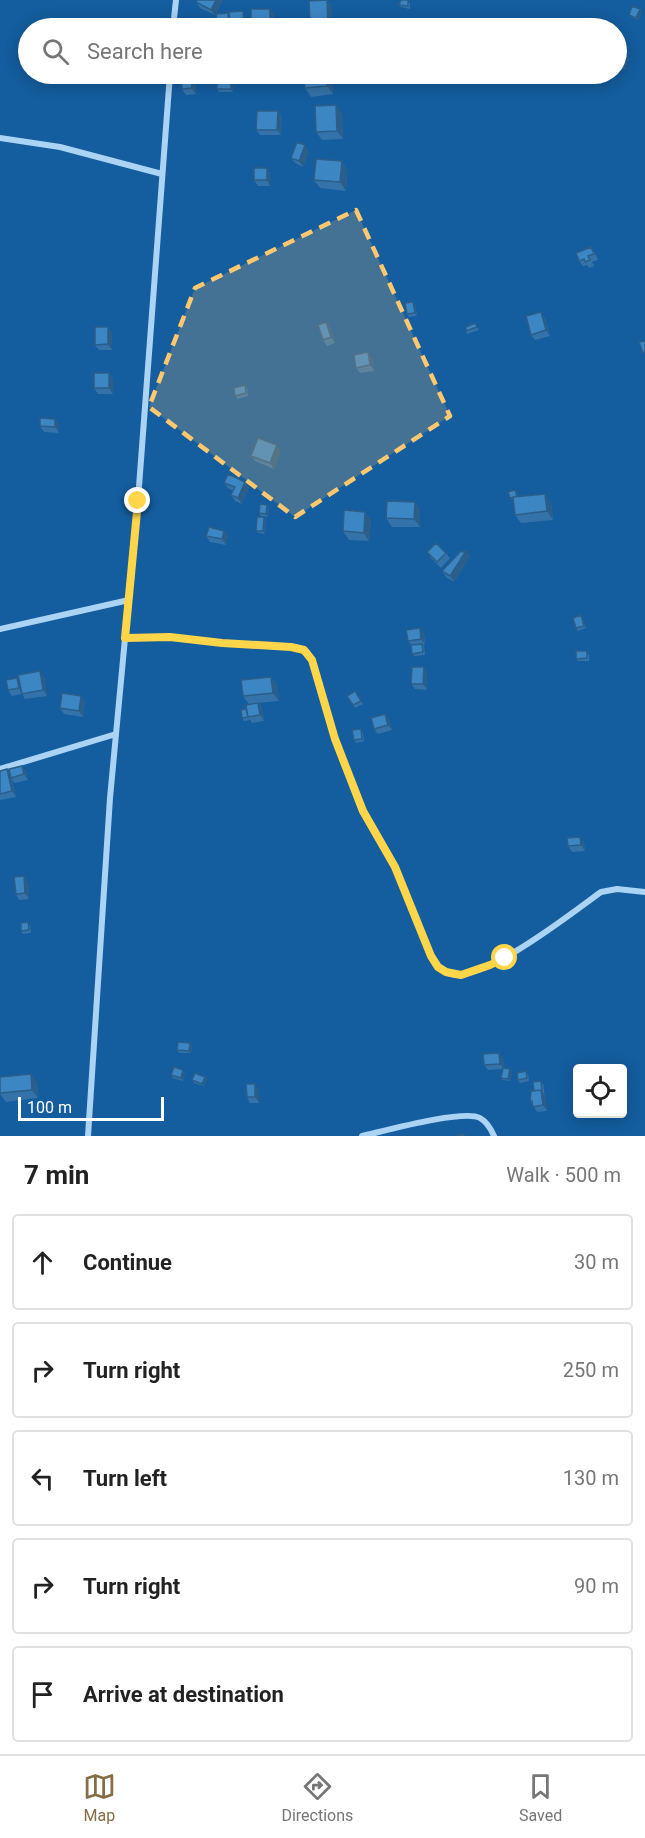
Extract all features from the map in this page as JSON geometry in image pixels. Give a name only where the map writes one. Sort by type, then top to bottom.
[{"type":"street","points":[[174,18],[176,0]]},
{"type":"street","points":[[88,1136],[101,925],[169,84]]},
{"type":"street","points":[[0,138],[33,141],[60,147],[162,174]]},
{"type":"street","points":[[0,628],[129,600]]},
{"type":"street","points":[[125,638],[199,639],[222,643],[300,648],[307,652],[318,678],[335,739],[363,811],[395,867],[431,956],[438,967],[446,972],[468,974],[505,958],[601,892],[617,889],[645,892]]},
{"type":"street","points":[[0,769],[116,734]]},
{"type":"street","points":[[362,1136],[462,1115],[479,1117],[495,1136]]},
{"type":"highlighted area","points":[[356,210],[450,416],[295,517],[149,407],[195,288]]},
{"type":"building","points":[[197,0],[216,0],[211,10],[196,2]]},
{"type":"building","points":[[327,0],[328,18],[310,18],[309,1]]},
{"type":"building","points":[[401,0],[408,0],[408,6],[399,5]]},
{"type":"building","points":[[632,6],[640,9],[636,18],[629,15]]},
{"type":"building","points":[[251,9],[270,9],[270,18],[251,18]]},
{"type":"building","points":[[243,11],[243,18],[229,18],[229,12]]},
{"type":"building","points":[[228,13],[228,18],[216,18],[216,14]]},
{"type":"building","points":[[182,84],[192,84],[192,88],[182,89]]},
{"type":"building","points":[[217,84],[231,84],[231,89],[217,89]]},
{"type":"building","points":[[304,84],[327,84],[327,86],[305,88]]},
{"type":"building","points":[[336,105],[337,131],[316,132],[315,106]]},
{"type":"building","points":[[257,111],[278,111],[277,130],[256,130]]},
{"type":"building","points":[[297,142],[305,145],[299,161],[291,158]]},
{"type":"building","points":[[316,159],[342,161],[340,182],[314,180]]},
{"type":"building","points":[[254,168],[267,168],[267,180],[254,180]]},
{"type":"building","points":[[591,247],[594,254],[588,256],[590,260],[579,261],[576,253]]},
{"type":"building","points":[[413,302],[415,313],[407,314],[405,303]]},
{"type":"building","points":[[541,312],[546,330],[531,335],[526,316]]},
{"type":"building","points":[[326,322],[331,337],[323,340],[318,325]]},
{"type":"building","points":[[475,323],[477,327],[466,331],[466,327]]},
{"type":"building","points":[[95,327],[108,327],[108,344],[95,345]]},
{"type":"building","points":[[645,341],[645,352],[643,353],[639,342]]},
{"type":"building","points":[[368,352],[370,365],[356,368],[354,355]]},
{"type":"building","points":[[94,373],[109,373],[109,388],[94,388]]},
{"type":"building","points":[[245,385],[246,393],[235,396],[234,388]]},
{"type":"building","points":[[40,418],[55,419],[55,427],[40,426]]},
{"type":"building","points":[[258,438],[277,445],[270,463],[251,456]]},
{"type":"building","points":[[228,474],[245,482],[238,498],[231,495],[235,487],[224,483]]},
{"type":"building","points":[[515,490],[517,496],[510,498],[508,492]]},
{"type":"building","points":[[545,494],[547,511],[515,515],[513,497]]},
{"type":"building","points":[[387,501],[415,502],[414,519],[386,518]]},
{"type":"building","points":[[260,504],[267,505],[266,514],[259,513]]},
{"type":"building","points":[[344,510],[365,512],[364,533],[343,531]]},
{"type":"building","points":[[257,517],[264,517],[263,531],[256,531]]},
{"type":"building","points":[[209,527],[224,531],[222,539],[206,536]]},
{"type":"building","points":[[436,543],[446,553],[437,562],[427,552]]},
{"type":"building","points":[[466,551],[450,576],[442,571],[460,552]]},
{"type":"building","points":[[581,615],[584,626],[576,628],[573,618]]},
{"type":"building","points":[[420,628],[421,639],[408,641],[406,630]]},
{"type":"building","points":[[422,644],[423,652],[412,654],[411,645]]},
{"type":"building","points":[[576,651],[587,651],[587,658],[576,659]]},
{"type":"building","points":[[412,667],[424,667],[423,684],[411,684]]},
{"type":"building","points":[[40,671],[43,690],[22,694],[18,675]]},
{"type":"building","points":[[271,677],[273,693],[243,696],[241,680]]},
{"type":"building","points":[[17,678],[19,688],[8,690],[6,680]]},
{"type":"building","points":[[355,691],[361,701],[353,705],[347,696]]},
{"type":"building","points":[[62,693],[81,696],[79,711],[60,708]]},
{"type":"building","points":[[258,703],[260,715],[248,717],[246,705]]},
{"type":"building","points":[[246,709],[248,717],[242,718],[241,710]]},
{"type":"building","points":[[385,714],[388,725],[374,729],[371,718]]},
{"type":"building","points":[[361,729],[362,739],[354,740],[352,730]]},
{"type":"building","points":[[22,766],[24,774],[11,778],[9,769]]},
{"type":"building","points":[[7,769],[12,791],[0,794],[0,771]]},
{"type":"building","points":[[580,837],[581,845],[568,846],[567,838]]},
{"type":"building","points":[[24,876],[25,893],[16,894],[14,877]]},
{"type":"building","points":[[28,922],[29,930],[21,931],[21,923]]},
{"type":"building","points":[[178,1042],[190,1043],[189,1051],[177,1050]]},
{"type":"building","points":[[499,1053],[500,1064],[484,1065],[483,1054]]},
{"type":"building","points":[[174,1067],[183,1070],[181,1078],[171,1075]]},
{"type":"building","points":[[503,1068],[510,1069],[508,1079],[501,1078]]},
{"type":"building","points":[[526,1071],[527,1078],[518,1080],[517,1073]]},
{"type":"building","points":[[195,1073],[205,1077],[202,1084],[192,1080]]},
{"type":"building","points":[[31,1074],[32,1090],[0,1093],[0,1077]]},
{"type":"building","points":[[541,1081],[542,1091],[534,1091],[533,1082]]},
{"type":"building","points":[[246,1084],[255,1084],[255,1097],[247,1097]]},
{"type":"building","points":[[541,1090],[543,1105],[533,1107],[530,1101],[531,1091]]},
{"type":"route","points":[[138,501],[125,638],[199,639],[222,643],[300,648],[307,652],[318,678],[348,775],[376,837],[395,867],[431,956],[438,967],[451,974],[461,975],[505,958]]}]
